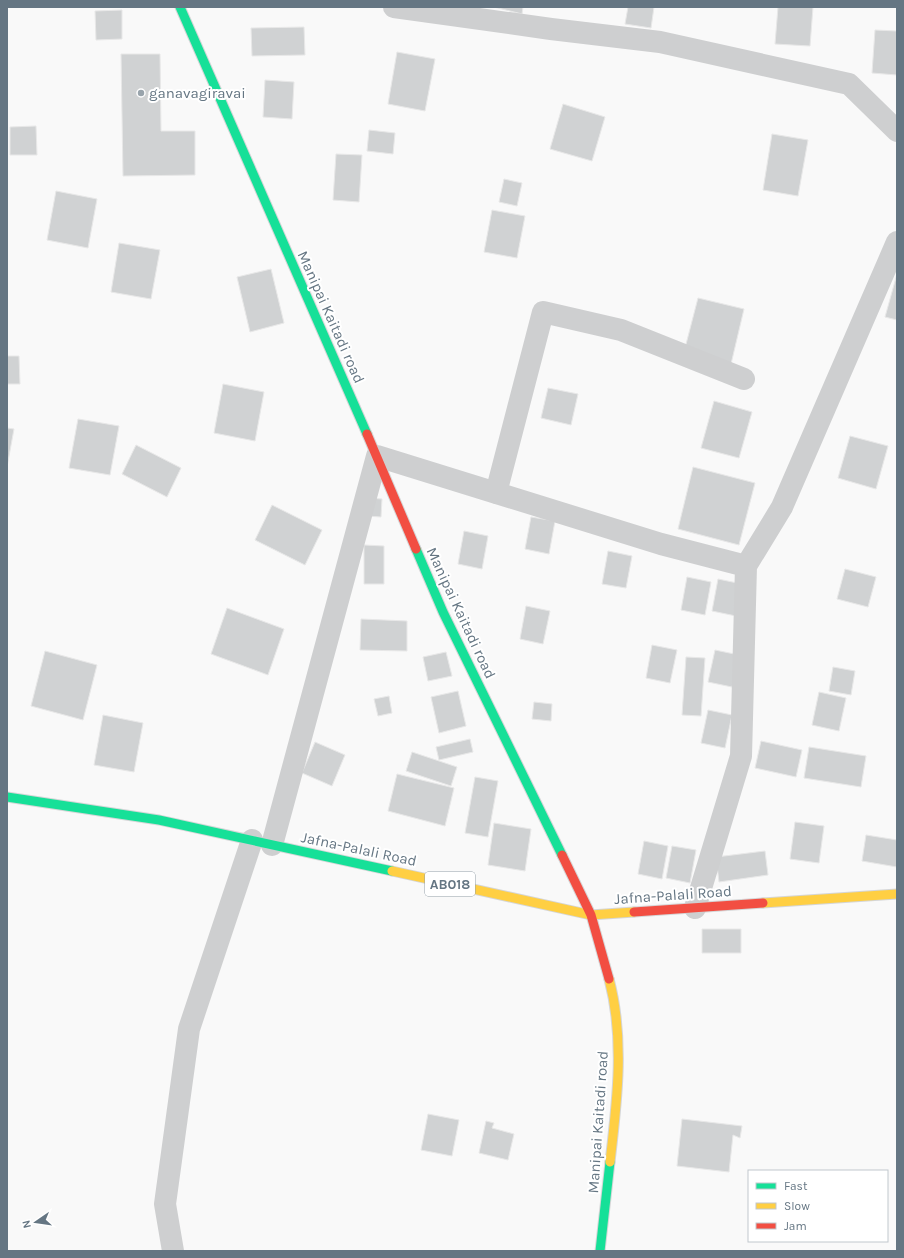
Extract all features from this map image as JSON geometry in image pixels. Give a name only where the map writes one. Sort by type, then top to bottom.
[{"type":"main road","name":"Manipai Kaitadi road","points":[[180,7],[377,456],[443,612],[591,915],[613,995],[619,1058],[616,1107],[600,1251]]},
{"type":"main road","name":"Jafna-Palali Road","points":[[7,797],[159,820],[591,915],[897,894]]},
{"type":"street","points":[[394,7],[544,28],[660,42],[849,84],[897,131]]},
{"type":"street","points":[[695,908],[741,756],[746,566],[782,507],[897,242]]},
{"type":"street","points":[[496,493],[543,312],[621,330],[744,379]]},
{"type":"street","points":[[173,1251],[165,1204],[189,1029],[262,842],[377,456],[661,544],[746,566]]},
{"type":"building","points":[[494,7],[523,7],[522,14]]},
{"type":"building","points":[[628,7],[654,7],[651,28],[625,24]]},
{"type":"building","points":[[778,7],[813,7],[810,46],[775,44]]},
{"type":"building","points":[[122,10],[122,39],[96,40],[95,11]]},
{"type":"building","points":[[304,27],[305,55],[252,56],[251,28]]},
{"type":"building","points":[[875,30],[897,31],[897,75],[872,73]]},
{"type":"building","points":[[397,52],[435,59],[425,111],[388,104]]},
{"type":"building","name":"ganavagiravai","points":[[121,54],[160,54],[161,131],[195,131],[195,175],[123,176]]},
{"type":"building","points":[[265,80],[294,82],[292,119],[263,117]]},
{"type":"building","points":[[563,104],[605,117],[592,161],[550,149]]},
{"type":"building","points":[[36,126],[37,155],[10,155],[10,127]]},
{"type":"building","points":[[369,130],[395,133],[393,154],[367,151]]},
{"type":"building","points":[[772,134],[808,140],[798,196],[763,190]]},
{"type":"building","points":[[336,154],[362,155],[359,202],[333,200]]},
{"type":"building","points":[[504,179],[522,183],[517,206],[499,202]]},
{"type":"building","points":[[56,191],[97,199],[88,248],[47,240]]},
{"type":"building","points":[[492,210],[525,216],[517,258],[484,252]]},
{"type":"building","points":[[119,243],[160,250],[151,299],[111,292]]},
{"type":"building","points":[[271,269],[284,323],[250,332],[237,277]]},
{"type":"building","points":[[897,274],[897,320],[885,317]]},
{"type":"building","points":[[698,298],[744,309],[731,364],[684,352]]},
{"type":"building","points":[[7,356],[19,356],[20,384],[7,384]]},
{"type":"building","points":[[223,384],[264,392],[255,441],[214,433]]},
{"type":"building","points":[[548,388],[578,394],[571,425],[541,418]]},
{"type":"building","points":[[714,401],[752,412],[739,458],[701,448]]},
{"type":"building","points":[[78,419],[119,426],[110,475],[69,468]]},
{"type":"building","points":[[7,428],[14,429],[7,467]]},
{"type":"building","points":[[850,436],[888,446],[876,489],[838,478]]},
{"type":"building","points":[[136,445],[181,468],[167,497],[122,474]]},
{"type":"building","points":[[693,467],[755,483],[739,545],[678,529]]},
{"type":"building","points":[[369,498],[382,499],[381,517],[367,516]]},
{"type":"building","points":[[272,505],[322,530],[305,565],[255,540]]},
{"type":"building","points":[[531,517],[555,521],[549,554],[525,549]]},
{"type":"building","points":[[464,531],[488,536],[482,569],[458,564]]},
{"type":"building","points":[[364,545],[384,546],[384,584],[364,584]]},
{"type":"building","points":[[608,551],[632,556],[626,588],[602,584]]},
{"type":"building","points":[[845,569],[876,577],[868,607],[837,599]]},
{"type":"building","points":[[687,577],[711,582],[705,615],[681,610]]},
{"type":"building","points":[[718,579],[742,584],[736,616],[712,611]]},
{"type":"building","points":[[526,606],[550,611],[543,644],[520,639]]},
{"type":"building","points":[[227,608],[284,629],[268,675],[211,654]]},
{"type":"building","points":[[361,619],[407,621],[407,651],[360,650]]},
{"type":"building","points":[[652,645],[677,650],[670,683],[646,678]]},
{"type":"building","points":[[715,650],[739,655],[732,687],[708,682]]},
{"type":"building","points":[[45,651],[97,665],[83,720],[31,706]]},
{"type":"building","points":[[446,652],[452,676],[428,681],[423,657]]},
{"type":"building","points":[[686,657],[705,658],[701,716],[682,715]]},
{"type":"building","points":[[833,667],[855,671],[851,695],[829,691]]},
{"type":"building","points":[[458,691],[466,726],[439,733],[431,697]]},
{"type":"building","points":[[819,692],[846,698],[839,731],[812,725]]},
{"type":"building","points":[[389,696],[392,713],[378,716],[374,699]]},
{"type":"building","points":[[534,702],[552,704],[551,721],[532,719]]},
{"type":"building","points":[[708,710],[732,715],[725,748],[701,743]]},
{"type":"building","points":[[103,715],[143,723],[134,772],[94,765]]},
{"type":"building","points":[[470,739],[473,752],[439,760],[436,747]]},
{"type":"building","points":[[761,741],[802,750],[796,777],[755,768]]},
{"type":"building","points":[[315,742],[345,755],[332,786],[302,773]]},
{"type":"building","points":[[809,747],[866,756],[861,787],[804,778]]},
{"type":"building","points":[[412,752],[457,767],[451,786],[406,771]]},
{"type":"building","points":[[397,774],[454,788],[445,826],[388,811]]},
{"type":"building","points":[[475,777],[498,781],[488,837],[465,833]]},
{"type":"building","points":[[795,822],[824,826],[819,863],[790,859]]},
{"type":"building","points":[[494,823],[531,829],[525,871],[488,865]]},
{"type":"building","points":[[866,835],[897,840],[897,867],[862,861]]},
{"type":"building","points":[[644,841],[668,846],[662,879],[638,874]]},
{"type":"building","points":[[672,846],[696,850],[690,883],[666,878]]},
{"type":"building","points":[[765,851],[768,875],[719,882],[716,857]]},
{"type":"building","points":[[702,929],[741,929],[741,953],[702,953]]},
{"type":"building","points":[[428,1114],[459,1120],[452,1156],[421,1150]]},
{"type":"building","points":[[682,1119],[742,1126],[740,1138],[733,1135],[729,1172],[677,1166]]},
{"type":"building","points":[[486,1121],[494,1123],[492,1128],[514,1134],[508,1160],[479,1153]]},
{"type":"traffic: fast","points":[[180,7],[367,434]]},
{"type":"traffic: fast","points":[[416,549],[443,612],[562,855]]},
{"type":"traffic: fast","points":[[7,797],[159,820],[392,871]]},
{"type":"traffic: fast","points":[[600,1251],[610,1162]]},
{"type":"traffic: slow","points":[[392,871],[591,915],[634,912]]},
{"type":"traffic: slow","points":[[763,903],[897,894]]},
{"type":"traffic: slow","points":[[609,979],[617,1024],[618,1047],[617,1094],[610,1162]]},
{"type":"traffic: jam","points":[[367,434],[416,549]]},
{"type":"traffic: jam","points":[[562,855],[591,915],[609,979]]},
{"type":"traffic: jam","points":[[634,912],[763,903]]},
{"type":"place","name":"ganavagiravai","points":[[141,93]]}]
